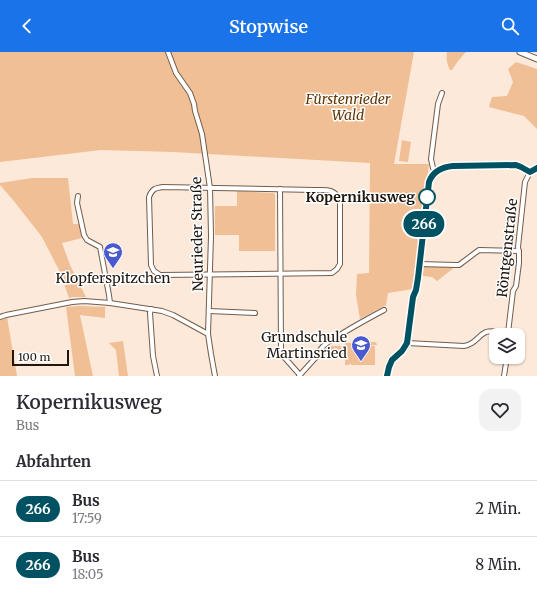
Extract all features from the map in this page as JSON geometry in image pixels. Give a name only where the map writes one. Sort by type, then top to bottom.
[{"type":"main road","points":[[520,52],[537,59]]},
{"type":"street","name":"Neurieder Straße","points":[[168,52],[176,73],[190,93],[194,104],[202,134],[210,188],[208,334],[215,376]]},
{"type":"street","points":[[436,172],[432,165],[431,159],[438,104],[442,93]]},
{"type":"street","points":[[387,376],[392,360],[402,351],[407,343],[413,297],[416,290],[429,182],[431,177],[443,168],[453,166],[516,165],[530,172],[537,168]]},
{"type":"street","name":"Röntgenstraße","points":[[510,328],[513,291],[516,286],[519,263],[518,247],[525,186],[530,172]]},
{"type":"street","points":[[163,187],[210,188],[332,191],[338,195],[340,201],[341,262],[339,267],[332,273],[160,274],[154,271],[151,265],[149,197],[151,190],[163,187]]},
{"type":"street","points":[[280,189],[281,350],[284,357],[300,375],[318,355],[319,351],[326,343],[384,310]]},
{"type":"street","points":[[78,196],[77,203],[84,235],[87,240],[100,247],[110,295],[110,303]]},
{"type":"street","points":[[419,264],[459,265],[479,250],[519,251]]},
{"type":"street","points":[[0,317],[72,302],[84,301],[110,303],[173,315],[208,334]]},
{"type":"street","points":[[151,310],[153,356],[157,376]]},
{"type":"street","points":[[209,311],[255,313]]},
{"type":"street","points":[[407,343],[464,346],[473,343],[484,333],[489,332]]},
{"type":"street","points":[[504,376],[506,364]]},
{"type":"green space","name":"Fürstenrieder Wald","points":[[0,52],[414,52],[394,164],[429,164],[413,289],[388,293],[386,305],[360,319],[356,295],[357,274],[369,273],[370,163],[173,152],[101,150],[0,162]]},
{"type":"green space","points":[[447,52],[466,52],[452,70],[450,70],[447,61]]},
{"type":"green space","points":[[516,62],[537,69],[537,129],[524,116],[489,107],[492,97],[507,96],[513,82],[508,69]]},
{"type":"green space","points":[[402,140],[411,142],[408,162],[399,161]]},
{"type":"green space","points":[[32,178],[68,178],[73,224],[79,224],[82,238],[62,243],[70,265],[86,297],[69,298],[60,272],[42,237],[0,185],[0,183]]},
{"type":"green space","points":[[237,191],[274,193],[275,251],[239,251],[239,235],[215,235],[215,206],[237,206]]},
{"type":"green space","points":[[424,266],[455,267],[437,281],[432,277],[423,276],[421,274]]},
{"type":"green space","points":[[66,307],[105,307],[105,318],[80,315],[93,376],[75,376]]},
{"type":"green space","points":[[7,317],[17,376],[0,376],[0,320]]},
{"type":"green space","points":[[123,341],[128,376],[119,376],[116,350],[109,343]]},
{"type":"green space","points":[[376,342],[377,345],[364,345],[375,346],[375,365],[351,365],[351,363],[349,365],[345,365],[345,359],[349,360],[345,358],[345,343]]},
{"type":"green space","points":[[329,346],[344,346],[344,354],[329,354]]},
{"type":"bus line","name":"266","points":[[387,376],[392,360],[405,348],[407,343],[413,297],[418,278],[429,182],[431,177],[439,170],[453,166],[516,165],[530,172],[537,168]]},
{"type":"place","name":"Kopernikusweg","points":[[427,197]]},
{"type":"place","name":"Klopferspitzchen","points":[[113,269]]},
{"type":"place","name":"Grundschule Martinsried","points":[[361,362]]}]
